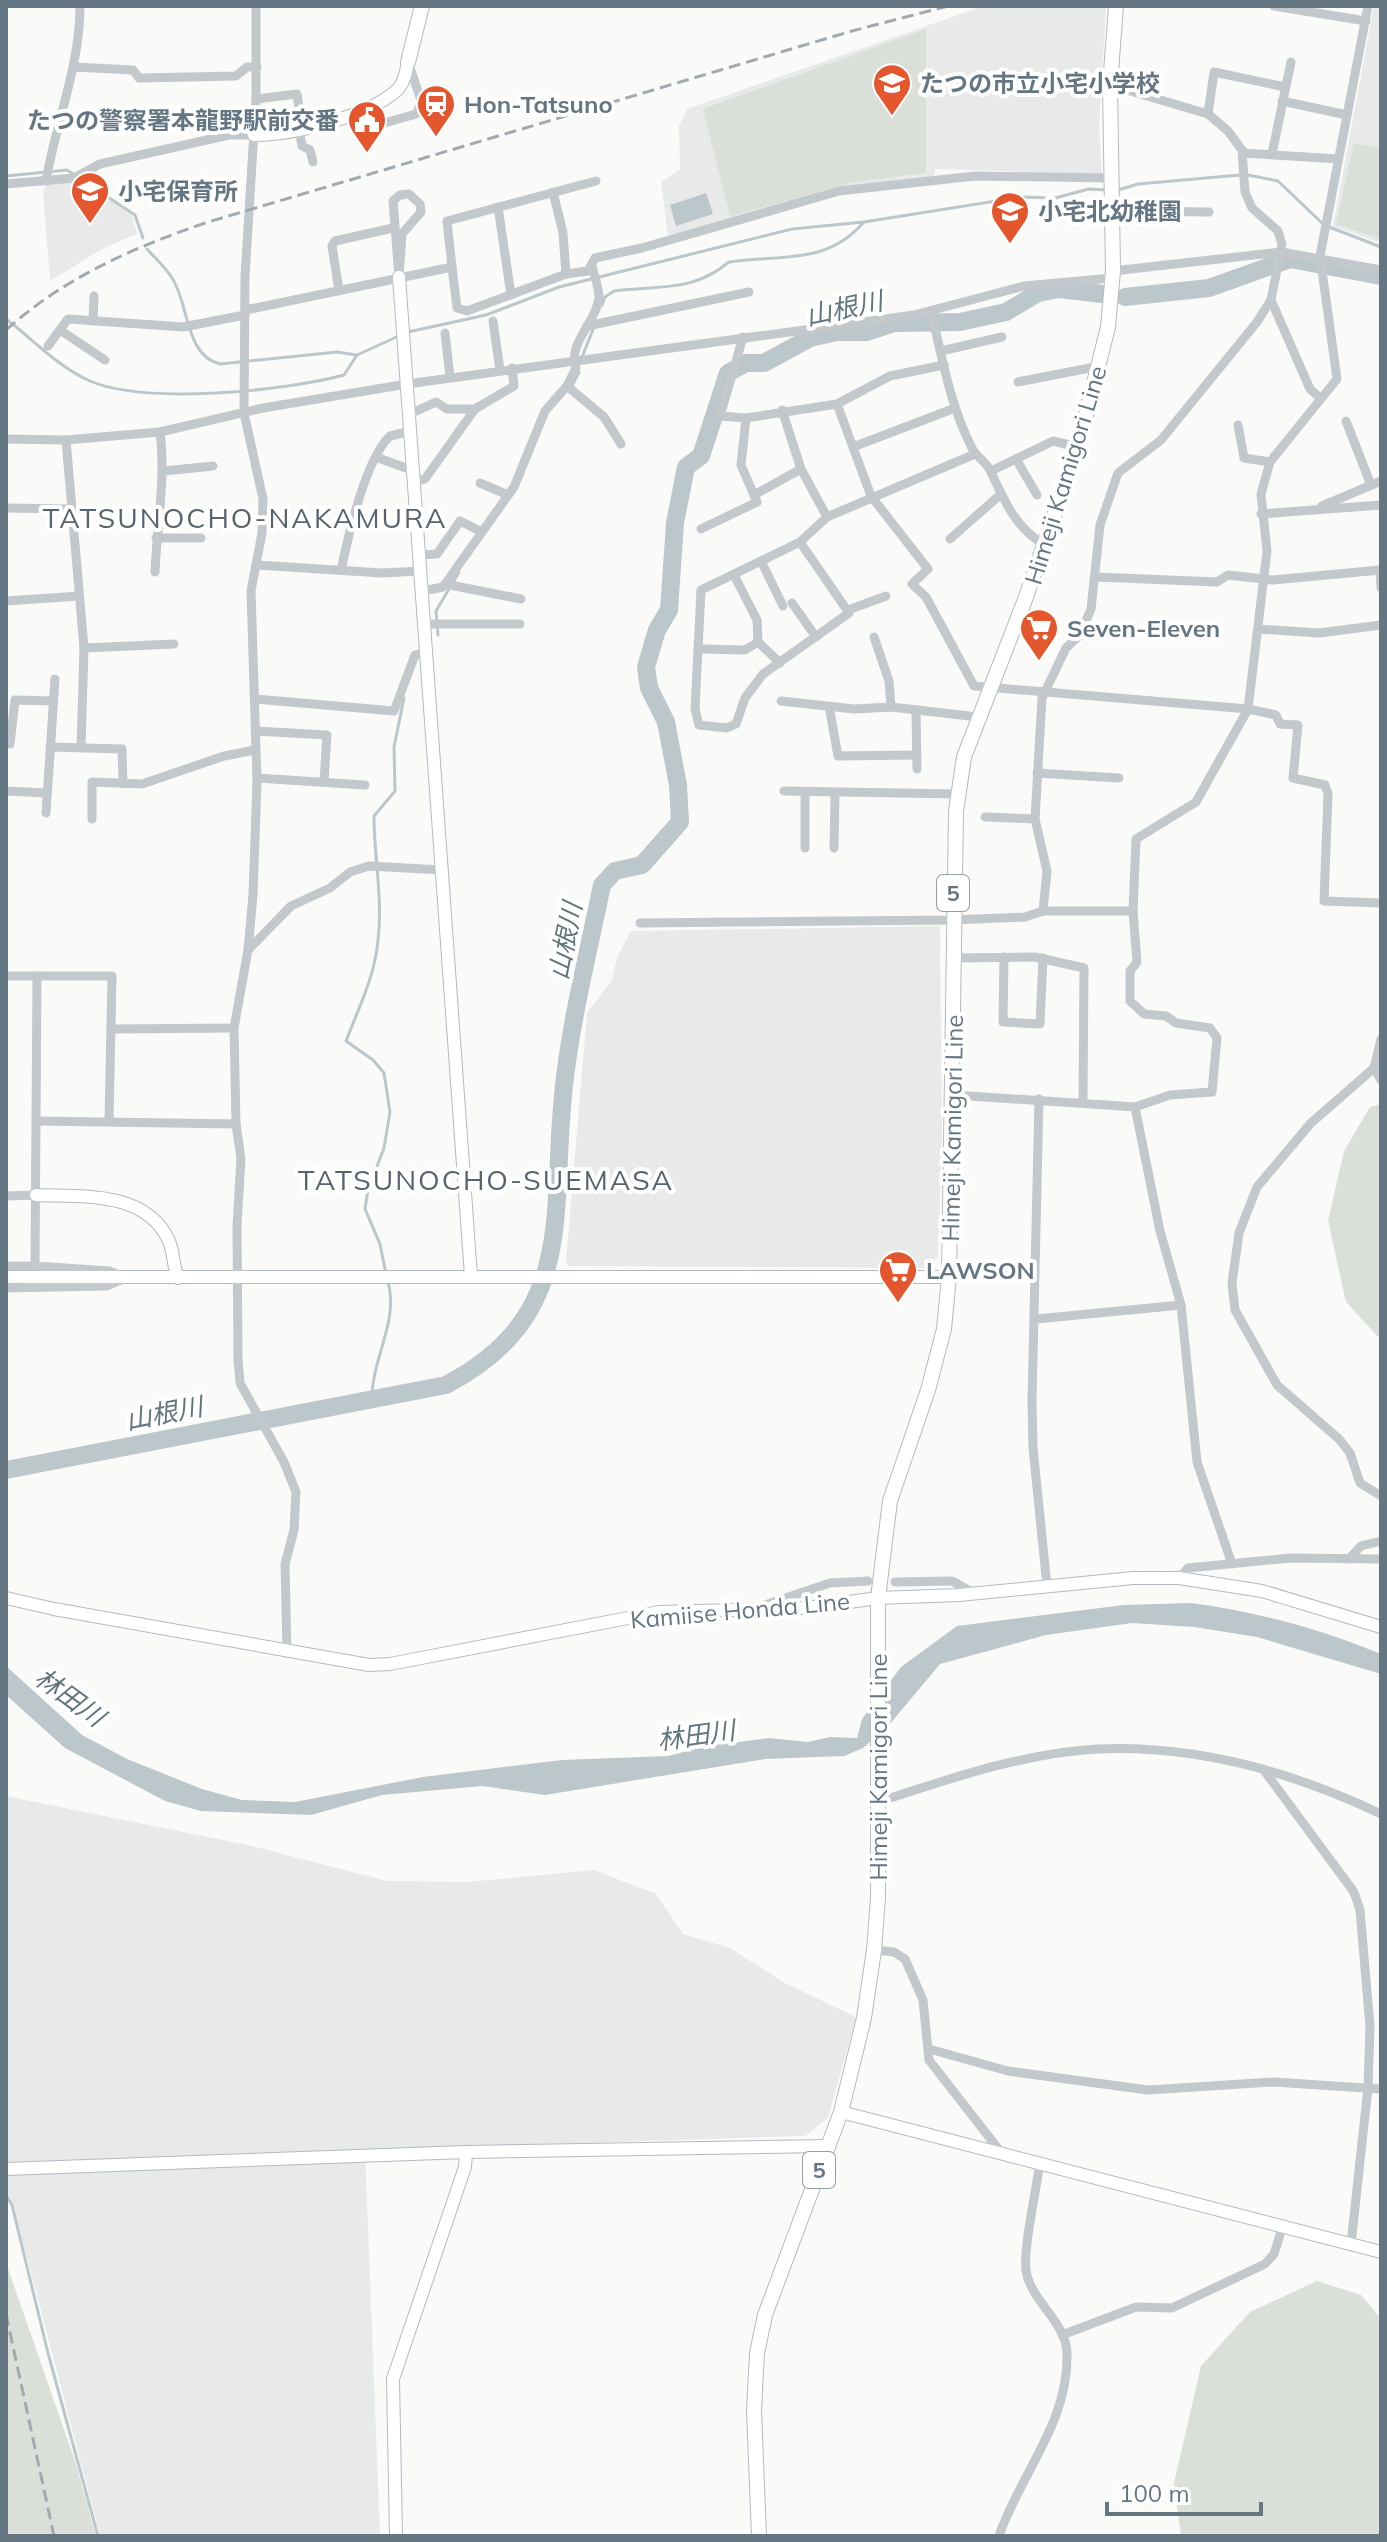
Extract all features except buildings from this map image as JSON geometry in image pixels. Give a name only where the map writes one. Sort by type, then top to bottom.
[{"type":"main road","points":[[408,62],[422,6]]},
{"type":"main road","name":"Himeji Kamigori Line","points":[[759,2536],[754,2410],[757,2353],[765,2315],[841,2112],[864,2018],[874,1950],[878,1598],[890,1501],[928,1390],[944,1329],[949,1277],[954,1095],[953,920],[958,794],[964,757],[1045,545],[1078,447],[1100,366],[1113,274],[1110,85],[1116,6]]},
{"type":"street","points":[[46,181],[54,132],[74,67],[80,6]]},
{"type":"street","points":[[256,6],[257,67],[244,413],[263,499],[257,565],[251,591],[257,778],[248,950],[234,1028],[236,1124],[241,1159],[237,1225],[240,1383],[296,1492],[296,1520],[285,1564],[287,1652]]},
{"type":"street","points":[[1274,6],[1366,21]]},
{"type":"street","points":[[954,1095],[1135,1107],[1170,1095],[1212,1092],[1217,1038],[1210,1028],[1176,1023],[1166,1016],[1144,1014],[1130,1001],[1130,971],[1137,962],[1133,911],[1136,839],[1196,802],[1248,709],[1267,551],[1261,494],[1270,462],[1337,379],[1320,256],[1368,6]]},
{"type":"street","points":[[396,91],[408,62]]},
{"type":"street","points":[[358,113],[367,128],[416,114],[422,103],[408,62]]},
{"type":"street","points":[[1272,154],[1291,62]]},
{"type":"street","points":[[74,67],[133,70],[139,78],[236,76],[247,67],[257,67]]},
{"type":"street","points":[[1208,114],[1214,72],[1285,87]]},
{"type":"street","points":[[1043,911],[1047,871],[1035,819],[1042,698],[1066,648],[1080,635],[1091,609],[1100,525],[1118,473],[1161,440],[1271,300],[1280,259],[1278,231],[1252,208],[1245,192],[1243,153],[1228,131],[1208,114],[1110,85]]},
{"type":"street","points":[[6,184],[74,178],[100,164],[229,135],[254,135],[301,128],[358,113],[396,91],[419,93]]},
{"type":"street","points":[[256,99],[297,94],[302,146],[310,150],[313,162]]},
{"type":"street","points":[[1282,101],[1347,115]]},
{"type":"street","points":[[1243,153],[1338,159]]},
{"type":"street","points":[[596,181],[447,221],[457,308],[462,311],[566,274],[588,271],[595,258],[642,248],[839,191],[975,176],[1111,182]]},
{"type":"street","points":[[553,192],[563,233],[566,274]]},
{"type":"street","points":[[399,277],[402,234],[421,212],[415,197],[400,195],[393,201],[393,228],[410,414],[471,1276]]},
{"type":"street","points":[[498,207],[511,295]]},
{"type":"street","points":[[1112,208],[1209,212]]},
{"type":"street","points":[[339,290],[332,246],[335,241],[393,228]]},
{"type":"street","points":[[6,439],[66,440],[160,432],[244,413],[407,384],[931,311],[1024,286],[1113,274],[1320,256],[1381,270]]},
{"type":"street","points":[[445,584],[508,495],[545,411],[567,386],[576,368],[573,359],[599,295],[592,266]]},
{"type":"street","points":[[48,346],[68,319],[183,327],[452,267]]},
{"type":"street","points":[[587,326],[749,292]]},
{"type":"street","points":[[93,321],[94,296]]},
{"type":"street","points":[[1271,300],[1277,306],[1310,389],[1320,398]]},
{"type":"street","points":[[931,311],[955,408],[975,454],[991,471],[1001,494],[1029,536],[1045,545]]},
{"type":"street","points":[[493,321],[500,370]]},
{"type":"street","points":[[60,330],[105,360]]},
{"type":"street","points":[[445,333],[450,377]]},
{"type":"street","points":[[743,337],[720,416],[746,418],[782,410],[837,404],[890,376],[944,365]]},
{"type":"street","points":[[941,351],[1002,337]]},
{"type":"street","points":[[1018,382],[1100,366]]},
{"type":"street","points":[[376,457],[425,479],[475,409],[514,386],[512,368]]},
{"type":"street","points":[[567,386],[604,417],[621,444]]},
{"type":"street","points":[[410,414],[436,402],[447,409],[475,409]]},
{"type":"street","points":[[837,404],[871,496],[928,569],[912,584],[926,597],[974,686],[1248,709],[1276,715],[1280,724],[1298,725],[1293,778],[1325,785],[1328,794],[1324,901],[1381,903]]},
{"type":"street","points":[[853,447],[955,408]]},
{"type":"street","points":[[782,410],[801,469],[827,517]]},
{"type":"street","points":[[701,529],[757,502],[741,465],[746,418]]},
{"type":"street","points":[[1346,421],[1371,485]]},
{"type":"street","points":[[1238,425],[1244,458],[1270,462]]},
{"type":"street","points":[[341,570],[357,507],[376,457],[390,436],[411,431]]},
{"type":"street","points":[[155,572],[164,471],[160,432]]},
{"type":"street","points":[[66,440],[84,648],[81,748]]},
{"type":"street","points":[[991,471],[1053,441],[1078,447]]},
{"type":"street","points":[[848,610],[849,613],[753,685],[736,724],[727,728],[699,725],[695,709],[701,590],[800,542],[827,517],[975,454]]},
{"type":"street","points":[[1016,459],[1037,495]]},
{"type":"street","points":[[164,471],[213,466]]},
{"type":"street","points":[[754,495],[801,469]]},
{"type":"street","points":[[1315,509],[1381,481]]},
{"type":"street","points":[[480,483],[508,495]]},
{"type":"street","points":[[950,539],[1001,494]]},
{"type":"street","points":[[1261,514],[1381,505]]},
{"type":"street","points":[[6,508],[72,509]]},
{"type":"street","points":[[420,555],[437,554],[460,521],[480,531]]},
{"type":"street","points":[[156,538],[201,538]]},
{"type":"street","points":[[800,542],[848,610]]},
{"type":"street","points":[[761,561],[788,604],[816,637]]},
{"type":"street","points":[[257,565],[421,571]]},
{"type":"street","points":[[1096,577],[1217,582],[1228,575],[1264,580],[1380,570],[1381,588]]},
{"type":"street","points":[[734,575],[757,620],[758,642],[780,663]]},
{"type":"street","points":[[423,591],[445,584],[521,599]]},
{"type":"street","points":[[6,601],[79,596]]},
{"type":"street","points":[[848,610],[886,596]]},
{"type":"street","points":[[425,624],[520,624]]},
{"type":"street","points":[[1258,629],[1319,633],[1381,625]]},
{"type":"street","points":[[874,637],[889,681],[891,707]]},
{"type":"street","points":[[700,649],[745,650],[758,642]]},
{"type":"street","points":[[84,648],[174,644]]},
{"type":"street","points":[[255,699],[394,711],[415,655],[427,653]]},
{"type":"street","points":[[46,813],[55,679]]},
{"type":"street","points":[[6,744],[10,744],[15,700],[53,701]]},
{"type":"street","points":[[781,701],[891,707],[978,717]]},
{"type":"street","points":[[829,706],[838,756],[916,755]]},
{"type":"street","points":[[916,710],[917,769]]},
{"type":"street","points":[[255,731],[327,735],[324,782]]},
{"type":"street","points":[[50,747],[122,749],[123,784]]},
{"type":"street","points":[[92,819],[92,782],[123,784],[158,781],[224,756],[255,750]]},
{"type":"street","points":[[1037,773],[1119,778]]},
{"type":"street","points":[[257,778],[365,785]]},
{"type":"street","points":[[6,791],[47,793]]},
{"type":"street","points":[[784,791],[835,795],[958,794]]},
{"type":"street","points":[[805,794],[805,848]]},
{"type":"street","points":[[834,848],[835,795]]},
{"type":"street","points":[[985,817],[1035,819]]},
{"type":"street","points":[[248,950],[291,906],[330,888],[350,872],[369,866],[442,870]]},
{"type":"street","points":[[640,923],[953,920],[1025,917],[1043,911],[1133,911]]},
{"type":"street","points":[[1004,957],[1003,1022],[1040,1024],[1043,958]]},
{"type":"street","points":[[953,958],[1043,958],[1084,968],[1083,1102]]},
{"type":"street","points":[[6,976],[112,976],[109,1121]]},
{"type":"street","points":[[35,1266],[37,976]]},
{"type":"street","points":[[111,1029],[234,1028]]},
{"type":"street","points":[[1381,1039],[1374,1068],[1311,1123],[1257,1187],[1239,1233],[1232,1283],[1235,1310],[1277,1385],[1339,1439],[1350,1453],[1360,1483],[1381,1496]]},
{"type":"street","points":[[1374,1068],[1381,1080]]},
{"type":"street","points":[[1039,1099],[1034,1224],[1036,1319],[1033,1448],[1047,1586]]},
{"type":"street","points":[[1135,1107],[1160,1231],[1181,1305],[1197,1462],[1232,1564]]},
{"type":"street","points":[[36,1121],[236,1124]]},
{"type":"street","points":[[6,1196],[122,1200],[142,1211],[168,1239],[178,1278]]},
{"type":"street","points":[[6,1266],[110,1271],[126,1278]]},
{"type":"street","points":[[6,1277],[949,1277]]},
{"type":"street","points":[[6,1288],[106,1286],[126,1278]]},
{"type":"street","points":[[1036,1319],[1181,1305]]},
{"type":"street","points":[[1349,1559],[1361,1546],[1381,1541]]},
{"type":"street","points":[[1179,1578],[1188,1568],[1290,1558],[1381,1559]]},
{"type":"street","name":"Kamiise Honda Line","points":[[6,1598],[369,1665],[390,1664],[659,1612],[806,1608],[878,1598],[974,1593],[1133,1578],[1179,1578],[1262,1591],[1381,1627]]},
{"type":"street","points":[[755,1608],[830,1583],[868,1581]]},
{"type":"street","points":[[895,1582],[952,1581],[974,1593]]},
{"type":"street","points":[[878,1802],[1014,1762],[1095,1749],[1208,1756],[1298,1779],[1381,1814]]},
{"type":"street","points":[[1263,1769],[1354,1892],[1360,1910],[1370,2027],[1368,2088],[1351,2244]]},
{"type":"street","points":[[874,1950],[894,1952],[905,1959],[923,2000],[929,2060],[1000,2151]]},
{"type":"street","points":[[929,2049],[1008,2071],[1148,2090],[1273,2082],[1381,2089]]},
{"type":"street","points":[[841,2112],[1040,2161],[1381,2252]]},
{"type":"street","points":[[6,2169],[466,2152],[828,2146]]},
{"type":"street","points":[[396,2536],[393,2379],[465,2167],[466,2152]]},
{"type":"street","points":[[999,2536],[1007,2512],[1056,2420],[1066,2365],[1067,2350],[1062,2335],[1026,2273],[1040,2161]]},
{"type":"street","points":[[1062,2335],[1136,2307],[1172,2308],[1265,2264],[1274,2254],[1283,2225]]},
{"type":"shaded area","name":"たつの市立小宅小学校","points":[[984,6],[1106,6],[1099,128],[1102,174],[935,169],[933,179],[855,185],[668,236],[661,182],[680,170],[679,126],[687,109]]},
{"type":"shaded area","points":[[1374,6],[1381,6],[1381,243],[1333,226]]},
{"type":"shaded area","points":[[926,29],[926,173],[854,182],[730,216],[703,109]]},
{"type":"shaded area","points":[[1354,143],[1381,148],[1381,239],[1336,224]]},
{"type":"shaded area","name":"小宅保育所","points":[[82,181],[132,215],[137,234],[102,249],[50,281],[43,192],[47,184]]},
{"type":"shaded area","points":[[706,193],[713,214],[676,226],[670,205]]},
{"type":"shaded area","points":[[940,926],[942,1133],[938,1257],[928,1268],[570,1266],[566,1262],[587,1013],[612,980],[617,958],[631,931]]},
{"type":"shaded area","points":[[1381,1104],[1381,1340],[1346,1302],[1328,1221],[1344,1151],[1370,1107]]},
{"type":"shaded area","points":[[1191,1603],[1288,1622],[1334,1636],[1381,1654],[1381,1674],[1257,1637],[1194,1627],[1132,1623],[1046,1635],[940,1664],[889,1725],[863,1748],[844,1756],[765,1759],[545,1795],[482,1786],[382,1795],[311,1815],[201,1811],[165,1801],[65,1748],[6,1695],[6,1666],[82,1735],[127,1759],[202,1789],[242,1800],[295,1802],[423,1777],[562,1760],[668,1756],[707,1746],[769,1738],[808,1742],[830,1737],[857,1738],[862,1719],[901,1667],[957,1626],[1124,1605]]},
{"type":"shaded area","points":[[6,1796],[252,1846],[387,1881],[467,1882],[594,1870],[656,1894],[683,1934],[730,1948],[783,1982],[856,2017],[828,2118],[805,2136],[365,2150],[380,2536],[100,2536],[13,2204],[6,2190]]},
{"type":"shaded area","points":[[6,2263],[75,2461],[96,2536],[6,2536]]},
{"type":"shaded area","points":[[1317,2281],[1361,2295],[1381,2319],[1381,2536],[1181,2536],[1174,2483],[1201,2366],[1250,2312]]},
{"type":"waterway","points":[[6,176],[67,170],[135,215],[143,238]]},
{"type":"waterway","points":[[1118,190],[1138,184],[1240,175]]},
{"type":"waterway","points":[[1248,175],[1278,181],[1322,223]]},
{"type":"waterway","points":[[408,332],[486,315],[559,287],[792,229],[864,222],[1021,197],[1055,198],[1089,189],[1106,190]]},
{"type":"waterway","points":[[602,305],[605,297],[614,291],[689,283],[716,272],[729,262],[818,252],[834,246],[864,222]]},
{"type":"waterway","points":[[1329,227],[1381,247]]},
{"type":"waterway","points":[[147,249],[172,278],[194,340],[209,359],[220,364],[337,352],[357,355]]},
{"type":"waterway","name":"山根川","points":[[1125,297],[1209,288],[1290,259],[1381,276]]},
{"type":"waterway","name":"山根川","points":[[6,1470],[446,1385],[490,1356],[520,1325],[539,1290],[550,1252],[568,1053],[602,885],[615,871],[642,865],[680,822],[678,785],[666,722],[649,688],[646,667],[657,630],[669,610],[675,523],[686,467],[701,456],[728,373],[746,363],[764,363],[810,338],[837,332],[867,332],[894,323],[960,322],[1006,312],[1038,293],[1059,289],[1102,294]]},
{"type":"waterway","points":[[6,319],[57,361],[90,381],[115,388],[179,394],[287,386],[344,375],[357,355],[401,335]]},
{"type":"waterway","points":[[582,357],[594,327]]},
{"type":"waterway","points":[[572,386],[579,372]]},
{"type":"waterway","points":[[438,635],[436,611],[459,572]]},
{"type":"waterway","points":[[386,1274],[380,1244],[365,1209],[368,1190],[384,1148],[390,1112],[384,1073],[373,1060],[346,1041],[374,966],[379,924],[374,816],[395,791],[394,747],[404,698]]},
{"type":"waterway","points":[[372,1398],[390,1311],[388,1282]]},
{"type":"waterway","points":[[6,2195],[12,2205],[98,2536]]},
{"type":"railway","points":[[6,330],[51,295],[100,266],[205,223],[852,31],[948,6]]},
{"type":"railway","points":[[6,2314],[54,2536]]},
{"type":"place","name":"たつの市立小宅小学校","points":[[892,117]]},
{"type":"place","name":"Hon-Tatsuno","points":[[436,138]]},
{"type":"place","name":"たつの警察署本龍野駅前交番","points":[[367,154]]},
{"type":"place","name":"小宅保育所","points":[[90,225]]},
{"type":"place","name":"小宅北幼稚園","points":[[1010,245]]},
{"type":"place","name":"Seven-Eleven","points":[[1039,662]]},
{"type":"place","name":"LAWSON","points":[[898,1304]]},
{"type":"district","name":"TATSUNOCHO-NAKAMURA","points":[[245,517]]},
{"type":"district","name":"TATSUNOCHO-SUEMASA","points":[[486,1179]]},
{"type":"water label","name":"林田川","points":[[70,1697]]},
{"type":"water label","name":"林田川","points":[[696,1735]]}]
